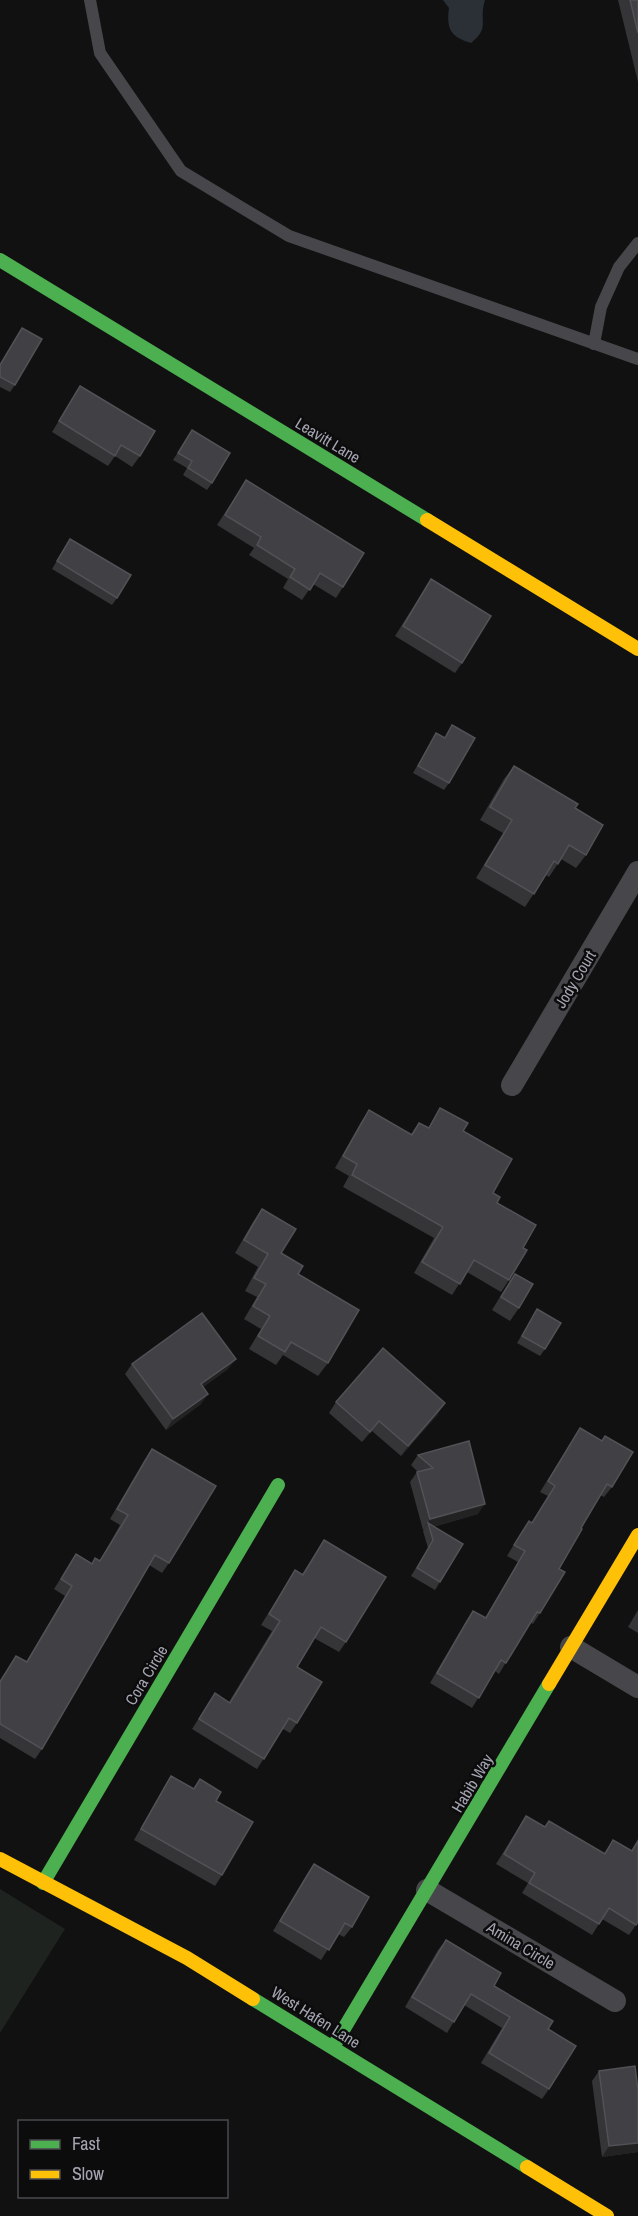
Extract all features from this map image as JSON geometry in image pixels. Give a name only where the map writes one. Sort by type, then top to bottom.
[{"type":"street","name":"Leavitt Lane","points":[[0,260],[638,649]]},
{"type":"street","name":"Jody Court","points":[[512,1085],[638,873]]},
{"type":"street","name":"Cora Circle","points":[[43,1882],[278,1485]]},
{"type":"street","name":"Habib Way","points":[[333,2047],[638,1535]]},
{"type":"street","points":[[571,1647],[638,1687]]},
{"type":"street","name":"West Hafen Lane","points":[[0,1859],[187,1958],[607,2216]]},
{"type":"street","name":"Amina Circle","points":[[427,1890],[615,2001]]},
{"type":"lane","points":[[90,0],[100,53],[181,171],[290,236],[638,359]]},
{"type":"lane","points":[[594,344],[601,306],[619,267],[638,243]]},
{"type":"shaded area","points":[[443,0],[485,0],[481,32],[471,43],[454,35],[451,31],[448,21],[449,8]]},
{"type":"shaded area","points":[[0,1889],[65,1929],[0,2033]]},
{"type":"building","points":[[630,0],[638,0],[638,33]]},
{"type":"building","points":[[22,328],[42,339],[15,385],[0,377],[0,365]]},
{"type":"building","points":[[80,386],[155,431],[140,456],[121,445],[115,456],[59,421]]},
{"type":"building","points":[[192,430],[230,453],[212,483],[188,468],[192,461],[178,453]]},
{"type":"building","points":[[246,480],[364,553],[343,587],[320,573],[310,590],[290,577],[295,569],[257,545],[261,537],[225,515]]},
{"type":"building","points":[[70,539],[131,575],[117,598],[57,561]]},
{"type":"building","points":[[431,579],[491,616],[462,663],[403,626]]},
{"type":"building","points":[[452,725],[475,738],[449,783],[418,766],[436,733],[445,738]]},
{"type":"building","points":[[514,766],[578,804],[575,808],[603,825],[586,855],[569,845],[558,864],[554,861],[534,894],[485,865],[512,820],[490,807]]},
{"type":"building","points":[[440,1108],[468,1123],[463,1131],[512,1159],[493,1193],[500,1197],[497,1203],[536,1225],[523,1248],[527,1250],[509,1280],[474,1260],[460,1284],[422,1262],[443,1227],[352,1175],[357,1164],[343,1156],[369,1110],[412,1135],[419,1123],[429,1128]]},
{"type":"building","points":[[262,1209],[296,1229],[281,1253],[303,1266],[298,1274],[359,1310],[328,1363],[291,1342],[285,1352],[258,1336],[270,1316],[253,1306],[266,1284],[254,1278],[268,1254],[244,1240]]},
{"type":"building","points":[[515,1274],[533,1284],[519,1308],[501,1297]]},
{"type":"building","points":[[537,1309],[561,1323],[545,1349],[522,1336]]},
{"type":"building","points":[[202,1313],[236,1359],[201,1384],[208,1394],[173,1419],[132,1364]]},
{"type":"building","points":[[383,1348],[445,1403],[408,1446],[379,1421],[370,1432],[336,1402]]},
{"type":"building","points":[[580,1428],[602,1441],[605,1436],[633,1452],[612,1487],[607,1484],[581,1528],[559,1569],[565,1572],[540,1613],[537,1612],[506,1663],[501,1660],[479,1698],[437,1673],[473,1611],[486,1618],[525,1551],[514,1545],[529,1521],[532,1523],[555,1486],[548,1481]]},
{"type":"building","points":[[469,1441],[485,1504],[430,1519],[417,1472],[433,1468],[418,1455]]},
{"type":"building","points":[[152,1449],[216,1486],[169,1563],[155,1555],[42,1749],[0,1724],[0,1682],[16,1656],[27,1662],[72,1586],[61,1579],[76,1554],[92,1564],[95,1558],[100,1561],[128,1515],[117,1509]]},
{"type":"building","points":[[428,1523],[463,1544],[440,1582],[417,1568],[433,1540]]},
{"type":"building","points":[[324,1540],[386,1577],[346,1642],[321,1627],[297,1667],[322,1682],[297,1723],[289,1718],[264,1759],[199,1719],[215,1693],[230,1703],[280,1621],[269,1614],[295,1570],[303,1575]]},
{"type":"building","points":[[171,1776],[194,1789],[200,1779],[221,1792],[216,1801],[253,1822],[222,1875],[141,1829]]},
{"type":"building","points":[[526,1816],[545,1827],[549,1821],[605,1854],[613,1840],[632,1851],[638,1841],[638,1922],[636,1925],[609,1908],[599,1924],[529,1883],[535,1873],[504,1854]]},
{"type":"building","points":[[314,1864],[369,1897],[352,1927],[345,1923],[329,1950],[280,1921]]},
{"type":"building","points":[[446,1940],[501,1973],[494,1986],[553,2021],[548,2029],[576,2046],[549,2089],[489,2053],[510,2017],[471,1994],[454,2022],[412,1997]]},
{"type":"building","points":[[635,2066],[638,2090],[638,2143],[609,2146],[599,2071]]},
{"type":"traffic: fast","points":[[0,260],[427,520]]},
{"type":"traffic: fast","points":[[43,1883],[278,1485]]},
{"type":"traffic: fast","points":[[333,2047],[549,1684]]},
{"type":"traffic: fast","points":[[253,1999],[527,2167]]},
{"type":"traffic: slow","points":[[427,520],[638,649]]},
{"type":"traffic: slow","points":[[549,1684],[638,1535]]},
{"type":"traffic: slow","points":[[0,1859],[187,1958],[253,1999]]},
{"type":"traffic: slow","points":[[527,2167],[607,2216]]}]
